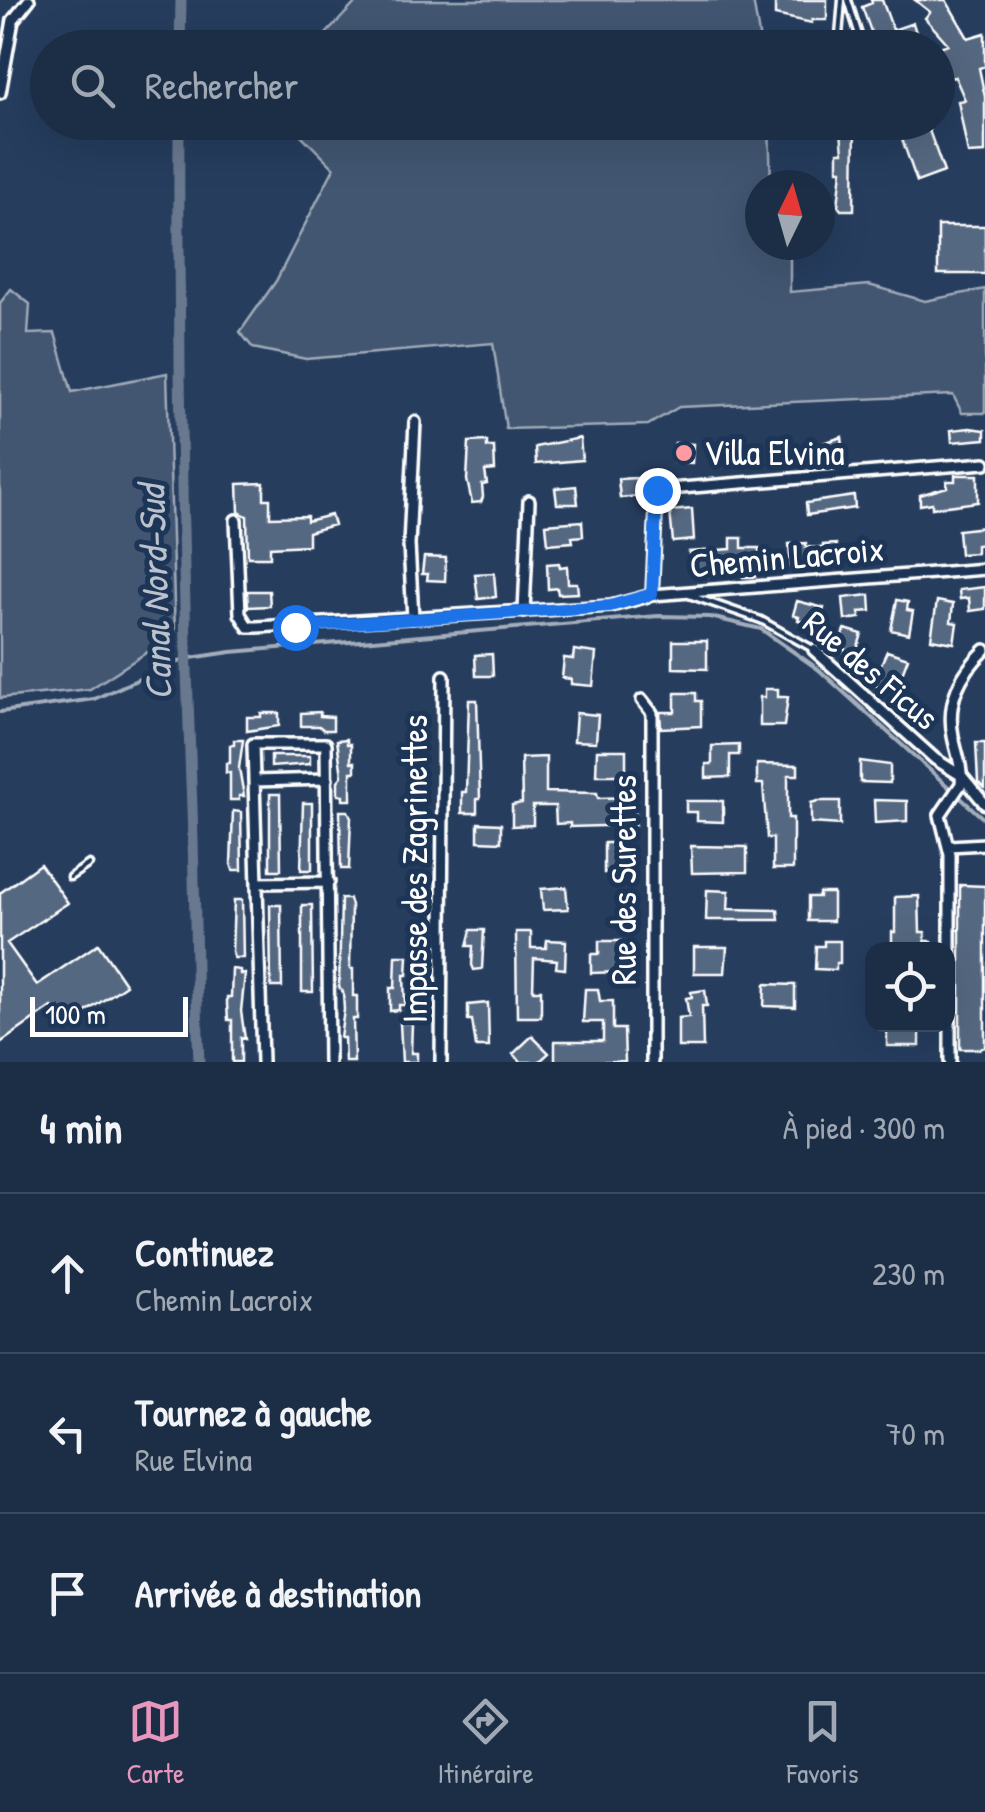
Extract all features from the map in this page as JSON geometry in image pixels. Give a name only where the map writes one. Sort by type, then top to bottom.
[{"type":"street","points":[[0,94],[13,20],[29,0]]},
{"type":"street","points":[[1,17],[13,20]]},
{"type":"street","points":[[412,618],[409,546],[415,422]]},
{"type":"street","points":[[652,594],[657,490],[985,462]]},
{"type":"street","points":[[524,612],[529,501]]},
{"type":"street","name":"Chemin Lacroix","points":[[236,520],[243,622],[248,627],[610,606],[652,594],[985,569]]},
{"type":"street","name":"Rue des Ficus","points":[[814,650],[962,780]]},
{"type":"street","points":[[984,803],[962,780],[952,731],[953,695],[965,669],[985,650]]},
{"type":"street","name":"Impasse des Zagrinettes","points":[[441,1062],[444,676]]},
{"type":"street","name":"Rue des Surettes","points":[[642,700],[652,712],[652,1062]]},
{"type":"street","points":[[262,1062],[253,744],[326,744],[329,1062]]},
{"type":"street","points":[[254,781],[327,779]]},
{"type":"street","points":[[950,1062],[948,846],[940,815],[962,780]]},
{"type":"street","points":[[948,846],[985,844]]},
{"type":"street","points":[[258,883],[329,882]]},
{"type":"lane","points":[[842,30],[845,0]]},
{"type":"lane","points":[[845,0],[855,30]]},
{"type":"lane","name":"Rue des Ficus","points":[[685,593],[761,620],[814,650]]},
{"type":"lane","points":[[70,877],[89,864]]},
{"type":"shaded area","points":[[358,0],[753,0],[758,30],[330,30]]},
{"type":"shaded area","points":[[306,140],[770,140],[771,170],[745,170],[745,260],[790,260],[790,292],[869,285],[925,301],[985,289],[985,413],[962,413],[953,395],[679,407],[648,425],[506,429],[493,343],[306,359],[253,348],[240,332],[276,281],[334,168]]},
{"type":"shaded area","points":[[11,289],[30,304],[28,334],[55,333],[72,392],[167,373],[175,634],[90,689],[0,698],[0,303]]},
{"type":"building","points":[[775,0],[827,0],[827,20],[812,23],[775,15]]},
{"type":"building","points":[[871,0],[882,0],[893,30],[870,30],[862,7]]},
{"type":"building","points":[[915,0],[946,0],[968,38],[985,33],[985,66],[979,68],[985,97],[985,153],[968,154],[958,101],[965,100],[955,77],[955,30],[936,30],[925,18],[930,12]]},
{"type":"building","points":[[913,23],[915,30],[893,30]]},
{"type":"building","points":[[842,140],[855,140],[854,210],[841,210],[838,206],[842,170],[838,170],[838,152],[843,152]]},
{"type":"building","points":[[902,140],[932,140],[944,172],[917,182]]},
{"type":"building","points":[[938,226],[985,226],[985,274],[938,274]]},
{"type":"building","points":[[951,430],[985,430],[985,439],[952,442]]},
{"type":"building","points":[[842,437],[844,454],[821,453],[820,444]]},
{"type":"building","points":[[580,438],[582,460],[536,464],[535,447]]},
{"type":"building","points":[[487,441],[487,447],[494,447],[495,470],[485,471],[487,484],[482,485],[481,502],[472,503],[467,480],[469,442]]},
{"type":"building","name":"Villa Elvina","points":[[675,443],[693,444],[692,463],[674,462]]},
{"type":"building","points":[[955,475],[978,475],[978,502],[932,508],[932,503],[920,505],[920,495],[947,487],[947,481],[955,481]]},
{"type":"building","points":[[636,478],[638,496],[620,498],[618,479]]},
{"type":"building","points":[[264,483],[264,499],[270,499],[270,517],[307,516],[307,521],[331,515],[334,525],[308,532],[308,545],[270,547],[270,557],[248,557],[247,516],[239,512],[238,484]]},
{"type":"building","points":[[576,486],[578,504],[557,504],[555,488]]},
{"type":"building","points":[[854,496],[855,508],[807,515],[806,503]]},
{"type":"building","points":[[692,509],[694,540],[673,542],[670,511]]},
{"type":"building","points":[[582,521],[583,536],[572,537],[573,542],[548,544],[546,524]]},
{"type":"building","points":[[985,527],[985,544],[976,545],[976,553],[960,554],[958,530]]},
{"type":"building","points":[[731,538],[742,538],[742,548],[759,548],[755,577],[743,577],[743,570],[703,576],[702,569],[691,570],[689,552],[731,549]]},
{"type":"building","points":[[806,543],[806,547],[823,548],[836,544],[837,560],[810,558],[807,568],[791,569],[789,544]]},
{"type":"building","points":[[424,557],[446,558],[445,581],[427,580],[428,574],[422,574]]},
{"type":"building","points":[[559,563],[560,567],[567,566],[568,583],[577,583],[578,593],[558,594],[557,588],[548,589],[547,564]]},
{"type":"building","points":[[494,573],[496,597],[478,599],[475,574]]},
{"type":"building","points":[[985,587],[985,609],[970,611],[969,598],[960,599],[959,590]]},
{"type":"building","points":[[247,591],[269,591],[270,606],[248,607]]},
{"type":"building","points":[[870,595],[871,611],[859,612],[860,618],[845,620],[843,598]]},
{"type":"building","points":[[897,600],[908,602],[907,610],[913,611],[909,634],[891,630]]},
{"type":"building","points":[[797,601],[824,608],[821,620],[816,618],[810,624],[798,620],[793,615]]},
{"type":"building","points":[[937,601],[953,604],[951,622],[957,623],[954,643],[931,639]]},
{"type":"building","points":[[845,629],[862,634],[854,659],[843,656],[845,649],[839,647]]},
{"type":"building","points":[[673,641],[707,641],[707,669],[673,668]]},
{"type":"building","points":[[574,650],[596,653],[593,686],[571,684],[571,679],[562,678],[564,658],[573,659]]},
{"type":"building","points":[[887,651],[908,658],[899,681],[890,677],[884,688],[872,684]]},
{"type":"building","points":[[492,654],[493,676],[476,676],[475,655]]},
{"type":"building","points":[[765,689],[778,689],[778,697],[788,697],[784,726],[760,726],[760,697],[765,697]]},
{"type":"building","points":[[675,693],[696,693],[696,701],[701,701],[701,726],[661,728],[660,712],[675,712]]},
{"type":"building","points":[[469,700],[477,700],[477,813],[462,813]]},
{"type":"building","points":[[320,712],[320,716],[333,717],[333,730],[301,726],[301,713]]},
{"type":"building","points":[[261,713],[279,713],[279,726],[247,731],[247,717],[261,717]]},
{"type":"building","points":[[576,713],[598,715],[596,742],[574,741]]},
{"type":"building","points":[[347,739],[355,772],[351,772],[351,800],[343,800],[343,795],[338,795],[342,776],[337,740]]},
{"type":"building","points":[[234,740],[243,740],[239,768],[244,796],[239,796],[239,800],[230,800],[230,773],[226,773]]},
{"type":"building","points":[[976,743],[985,743],[985,788],[978,782]]},
{"type":"building","points":[[739,745],[739,755],[730,755],[730,777],[706,778],[706,764],[712,764],[712,746]]},
{"type":"building","points":[[597,750],[626,750],[626,775],[596,775]]},
{"type":"building","points":[[271,756],[310,756],[310,764],[271,767]]},
{"type":"building","points":[[546,757],[546,792],[597,793],[598,798],[635,797],[635,825],[570,827],[570,823],[556,824],[555,806],[533,806],[533,825],[512,826],[512,805],[522,803],[521,758]]},
{"type":"building","points":[[860,761],[890,765],[890,783],[860,782]]},
{"type":"building","points":[[757,764],[798,765],[798,775],[788,775],[793,869],[773,869],[773,838],[767,838],[763,784],[757,784]]},
{"type":"building","points":[[270,794],[280,794],[281,870],[270,870]]},
{"type":"building","points":[[874,800],[907,801],[907,821],[875,823]]},
{"type":"building","points":[[686,801],[723,801],[723,822],[697,821],[697,812],[686,812]]},
{"type":"building","points":[[840,801],[840,825],[811,823],[811,803]]},
{"type":"building","points":[[303,803],[312,803],[312,870],[301,870]]},
{"type":"building","points":[[233,811],[241,812],[242,870],[233,870],[231,864]]},
{"type":"building","points":[[340,811],[348,811],[351,817],[349,869],[341,869]]},
{"type":"building","points":[[478,823],[501,824],[501,842],[478,841]]},
{"type":"building","points":[[604,843],[627,843],[627,873],[604,873]]},
{"type":"building","points":[[691,846],[747,847],[747,872],[692,873]]},
{"type":"building","points":[[40,864],[68,903],[7,943],[37,985],[98,944],[126,985],[65,1026],[52,1007],[0,1043],[0,893]]},
{"type":"building","points":[[960,885],[985,886],[985,1047],[978,1049],[960,1049]]},
{"type":"building","points":[[566,887],[568,909],[543,910],[541,889]]},
{"type":"building","points":[[707,890],[729,891],[728,909],[778,910],[779,920],[706,920]]},
{"type":"building","points":[[819,893],[833,893],[833,921],[808,921],[808,897],[819,897]]},
{"type":"building","points":[[919,896],[920,932],[925,932],[925,941],[932,942],[892,942],[895,897]]},
{"type":"building","points":[[341,899],[349,899],[351,906],[350,969],[353,996],[357,996],[354,1062],[345,1062],[344,1038],[340,1038],[344,1010],[339,987]]},
{"type":"building","points":[[234,900],[242,900],[243,958],[234,958],[232,952]]},
{"type":"building","points":[[270,905],[281,905],[282,987],[271,987]]},
{"type":"building","points":[[302,905],[312,905],[313,992],[302,992]]},
{"type":"building","points":[[471,930],[484,930],[482,969],[474,970],[472,965],[473,946],[467,946]]},
{"type":"building","points":[[516,932],[531,932],[531,948],[546,948],[547,940],[566,941],[565,969],[556,968],[557,960],[534,958],[533,990],[541,990],[541,1017],[517,1017]]},
{"type":"building","points":[[599,941],[621,941],[622,972],[591,973],[591,954],[599,954]]},
{"type":"building","points":[[824,941],[840,941],[840,963],[836,963],[836,970],[815,969],[816,946],[824,946]]},
{"type":"building","points":[[694,947],[727,947],[725,973],[694,973]]},
{"type":"building","points":[[396,956],[408,956],[405,1005],[390,1011],[390,988],[395,988]]},
{"type":"building","points":[[232,969],[245,974],[241,1062],[232,1062],[232,1020],[228,1020],[227,997],[231,997]]},
{"type":"building","points":[[765,984],[795,985],[795,1007],[764,1006]]},
{"type":"building","points":[[585,989],[598,989],[600,1001],[613,1001],[613,1029],[624,1029],[625,1061],[555,1062],[555,1041],[603,1041],[603,1022],[583,1022]]},
{"type":"building","points":[[705,990],[703,1047],[678,1047],[678,1018],[689,1017],[686,998],[692,997],[691,992]]},
{"type":"building","points":[[488,1003],[489,1047],[476,1047],[468,1005]]},
{"type":"building","points":[[400,1023],[412,1023],[411,1053],[417,1053],[417,1062],[402,1062]]},
{"type":"building","points":[[887,1032],[920,1032],[920,1046],[887,1046]]},
{"type":"building","points":[[532,1036],[549,1053],[539,1062],[521,1062],[513,1054]]},
{"type":"waterway","name":"Canal Nord-Sud","points":[[180,30],[181,0]]},
{"type":"waterway","name":"Canal Nord-Sud","points":[[179,140],[183,535],[199,1062]]},
{"type":"waterway","points":[[0,712],[94,699],[184,659],[231,652],[658,616],[710,617],[761,629],[818,669],[985,820]]},
{"type":"place","name":"Villa Elvina","points":[[684,453]]},
{"type":"route","points":[[295,627],[610,606],[652,594],[657,490]]}]
